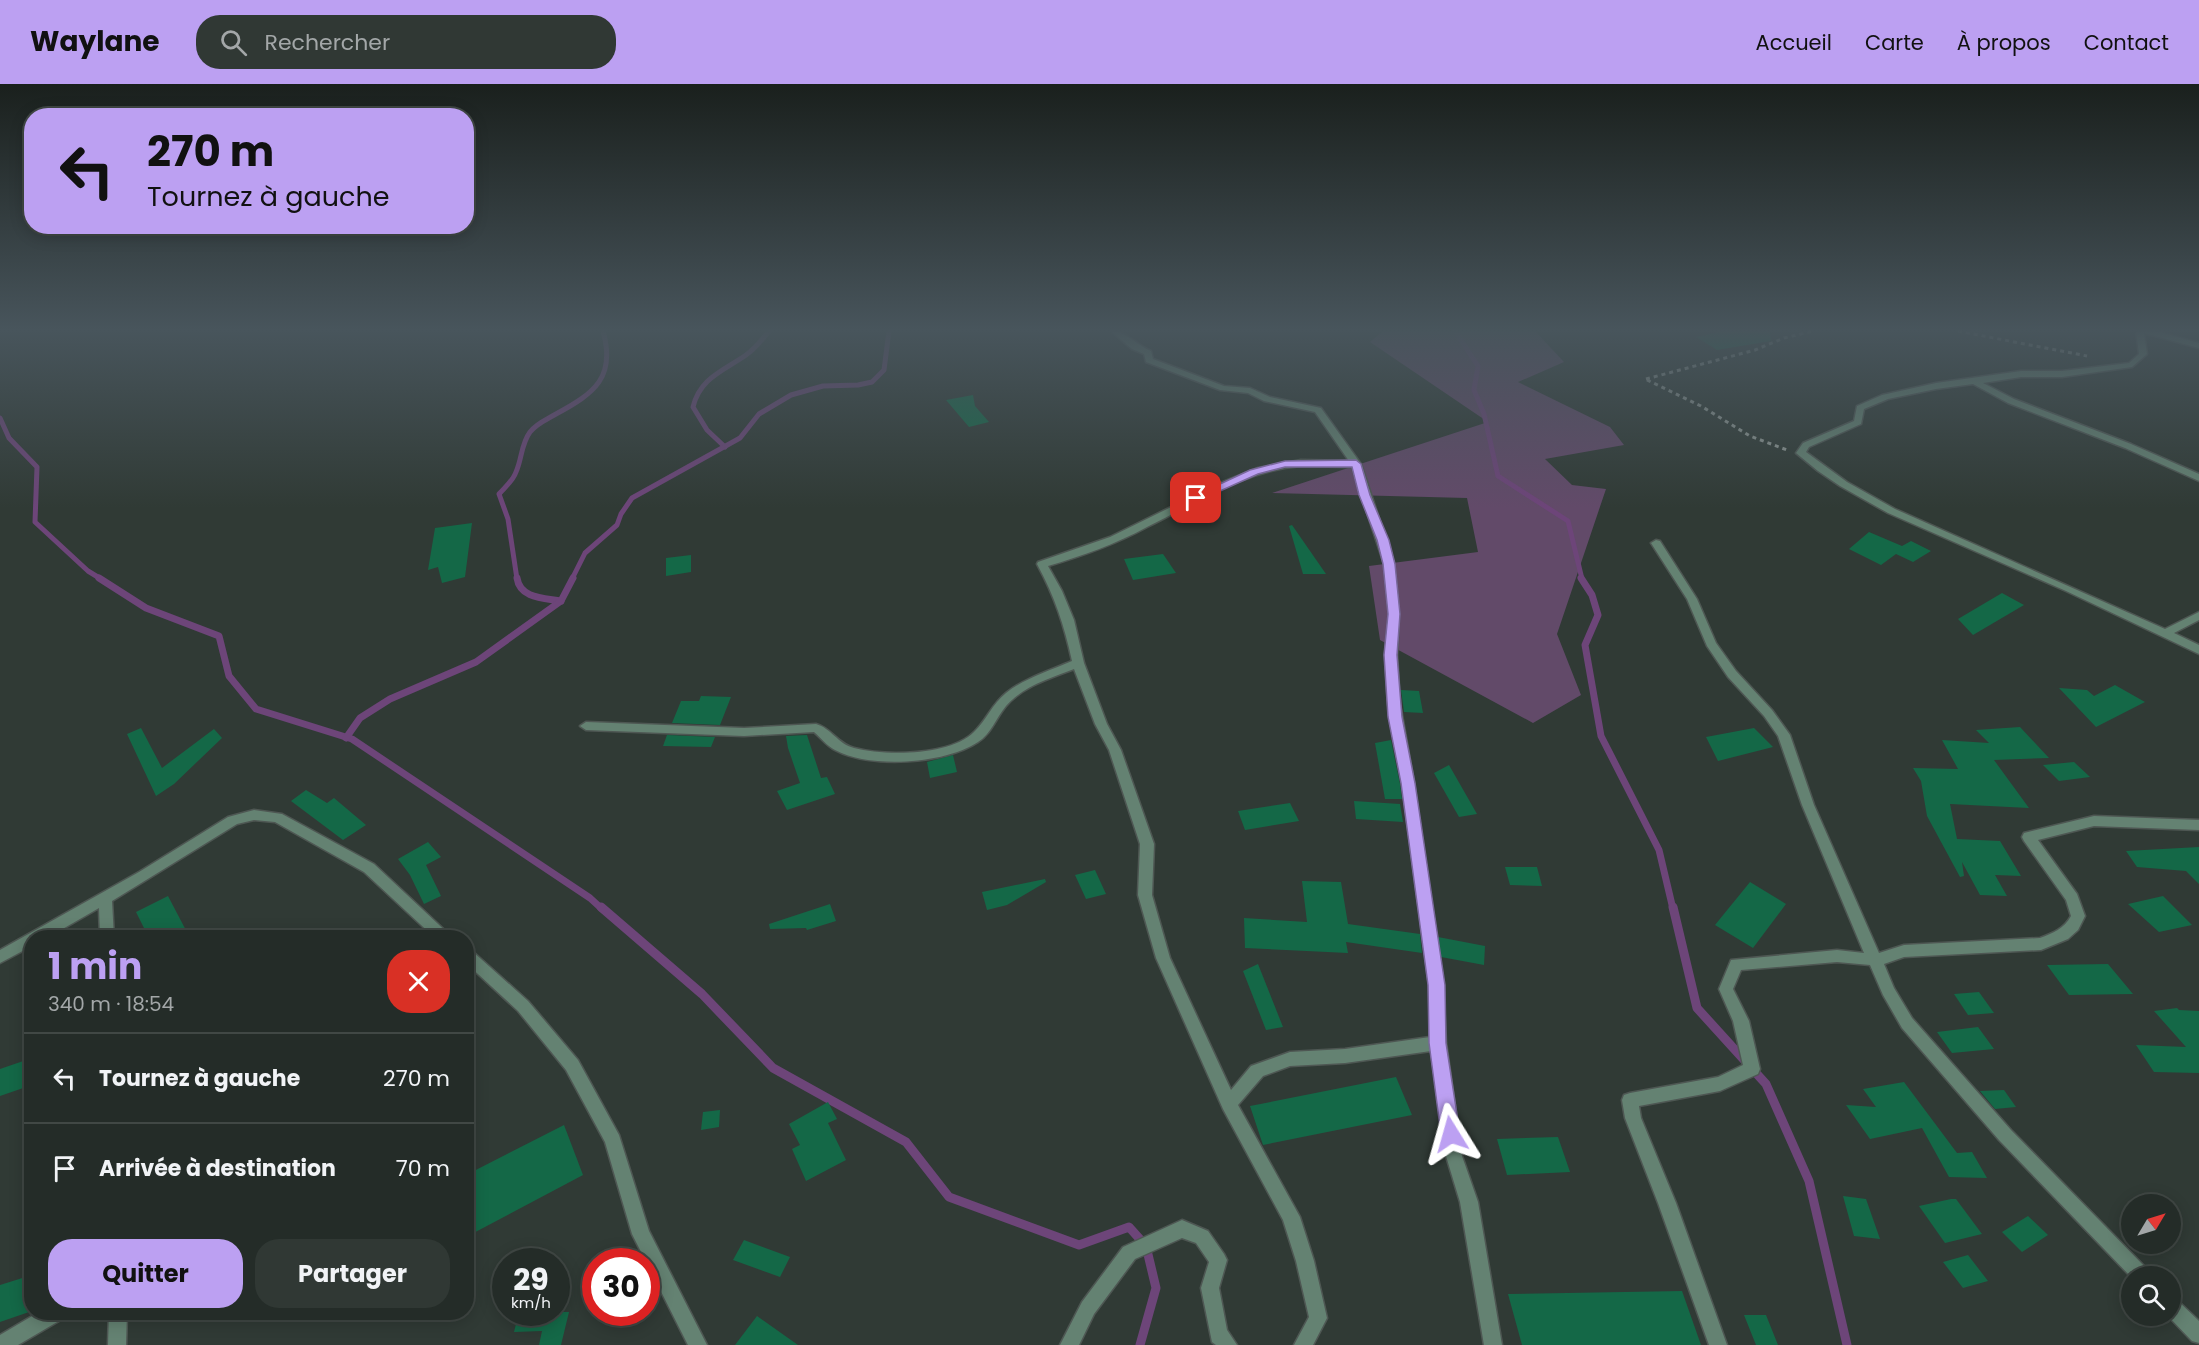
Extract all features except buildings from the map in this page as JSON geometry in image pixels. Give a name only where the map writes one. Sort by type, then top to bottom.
[{"type":"street","points":[[1240,390],[1250,391],[1267,399],[1318,410],[1356,464],[1365,495],[1383,540],[1389,564],[1394,614],[1391,655],[1394,704],[1408,783],[1436,985],[1438,1043],[1454,1156],[1469,1202],[1493,1345]]},
{"type":"street","points":[[1918,390],[1885,397],[1860,408],[1858,422],[1806,445],[1801,453],[1813,464],[1882,506],[2166,633],[2199,650]]},
{"type":"street","points":[[1990,390],[2011,401],[2128,446],[2199,478]]},
{"type":"street","points":[[1303,1345],[1318,1318],[1305,1261],[1291,1217],[1229,1104],[1163,958],[1145,895],[1147,844],[1115,750],[1101,724],[1078,663],[1068,620],[1057,591],[1042,564],[1076,554],[1124,534],[1229,481],[1254,472],[1285,464],[1356,464]]},
{"type":"street","points":[[1656,543],[1692,599],[1711,644],[1732,674],[1768,712],[1784,735],[1808,805],[1888,991],[1907,1023],[2005,1135],[2132,1266]]},
{"type":"street","points":[[2166,633],[2199,615]]},
{"type":"street","points":[[586,726],[744,732],[816,728],[838,746],[854,753],[896,757],[918,756],[963,746],[976,738],[995,711],[1010,695],[1078,663]]},
{"type":"street","points":[[47,930],[144,876],[233,820],[254,815],[276,817],[369,868],[436,930]]},
{"type":"street","points":[[1718,1345],[1667,1203],[1633,1118],[1630,1100],[1720,1084],[1752,1068],[1741,1021],[1726,989],[1736,964],[1837,956],[1876,960],[1904,951],[2041,944],[2063,935],[2073,926],[2078,916],[2072,898],[2029,837],[2094,821],[2199,825]]},
{"type":"street","points":[[105,897],[107,930]]},
{"type":"street","points":[[0,957],[24,943]]},
{"type":"street","points":[[474,961],[523,1006],[572,1065],[613,1140],[641,1234],[698,1345]]},
{"type":"street","points":[[1229,1104],[1257,1071],[1290,1059],[1345,1056],[1438,1043]]},
{"type":"street","points":[[1069,1345],[1088,1308],[1129,1253],[1182,1229],[1202,1236],[1218,1260],[1210,1288],[1219,1335],[1228,1345]]},
{"type":"street","points":[[2181,1316],[2199,1334]]},
{"type":"street","points":[[0,1345],[44,1320]]},
{"type":"street","points":[[117,1345],[118,1320]]},
{"type":"path","points":[[1668,390],[1701,406],[1750,436],[1776,447],[1801,453]]},
{"type":"shaded area","points":[[1441,390],[1534,390],[1610,427],[1624,445],[1545,459],[1572,485],[1606,489],[1557,634],[1581,695],[1533,723],[1380,640],[1369,566],[1478,552],[1467,498],[1272,493],[1488,422]]},
{"type":"waterway","points":[[517,579],[508,519],[499,494],[515,475],[525,441],[533,429],[582,399],[592,390]]},
{"type":"waterway","points":[[700,390],[693,407],[707,430],[725,447]]},
{"type":"waterway","points":[[725,447],[740,438],[759,414],[791,395],[809,390]]},
{"type":"waterway","points":[[1474,390],[1484,414],[1498,476],[1568,521],[1582,579]]},
{"type":"waterway","points":[[0,418],[9,438],[37,467],[35,522],[88,571],[101,579]]},
{"type":"waterway","points":[[572,579],[585,553],[617,525],[621,514],[632,498],[725,447]]},
{"type":"waterway","points":[[99,578],[146,608],[219,636],[229,676],[256,709],[347,737]]},
{"type":"waterway","points":[[517,578],[519,585],[528,594],[561,601]]},
{"type":"waterway","points":[[561,601],[573,578]]},
{"type":"waterway","points":[[1581,578],[1592,595],[1598,615],[1585,645],[1601,736],[1659,850],[1673,909]]},
{"type":"waterway","points":[[347,737],[360,718],[390,699],[476,662],[561,601]]},
{"type":"waterway","points":[[347,737],[590,898],[602,909]]},
{"type":"waterway","points":[[601,907],[702,994],[773,1068],[906,1142],[949,1197],[1079,1245],[1129,1227],[1146,1246],[1156,1288],[1140,1345]]},
{"type":"waterway","points":[[1673,907],[1697,1008],[1766,1084],[1809,1181],[1847,1345]]},
{"type":"route","points":[[1196,498],[1229,481],[1285,464],[1356,464],[1365,495],[1383,540],[1389,564],[1394,614],[1391,655],[1395,717],[1408,783],[1436,985],[1438,1043],[1451,1134]]}]
